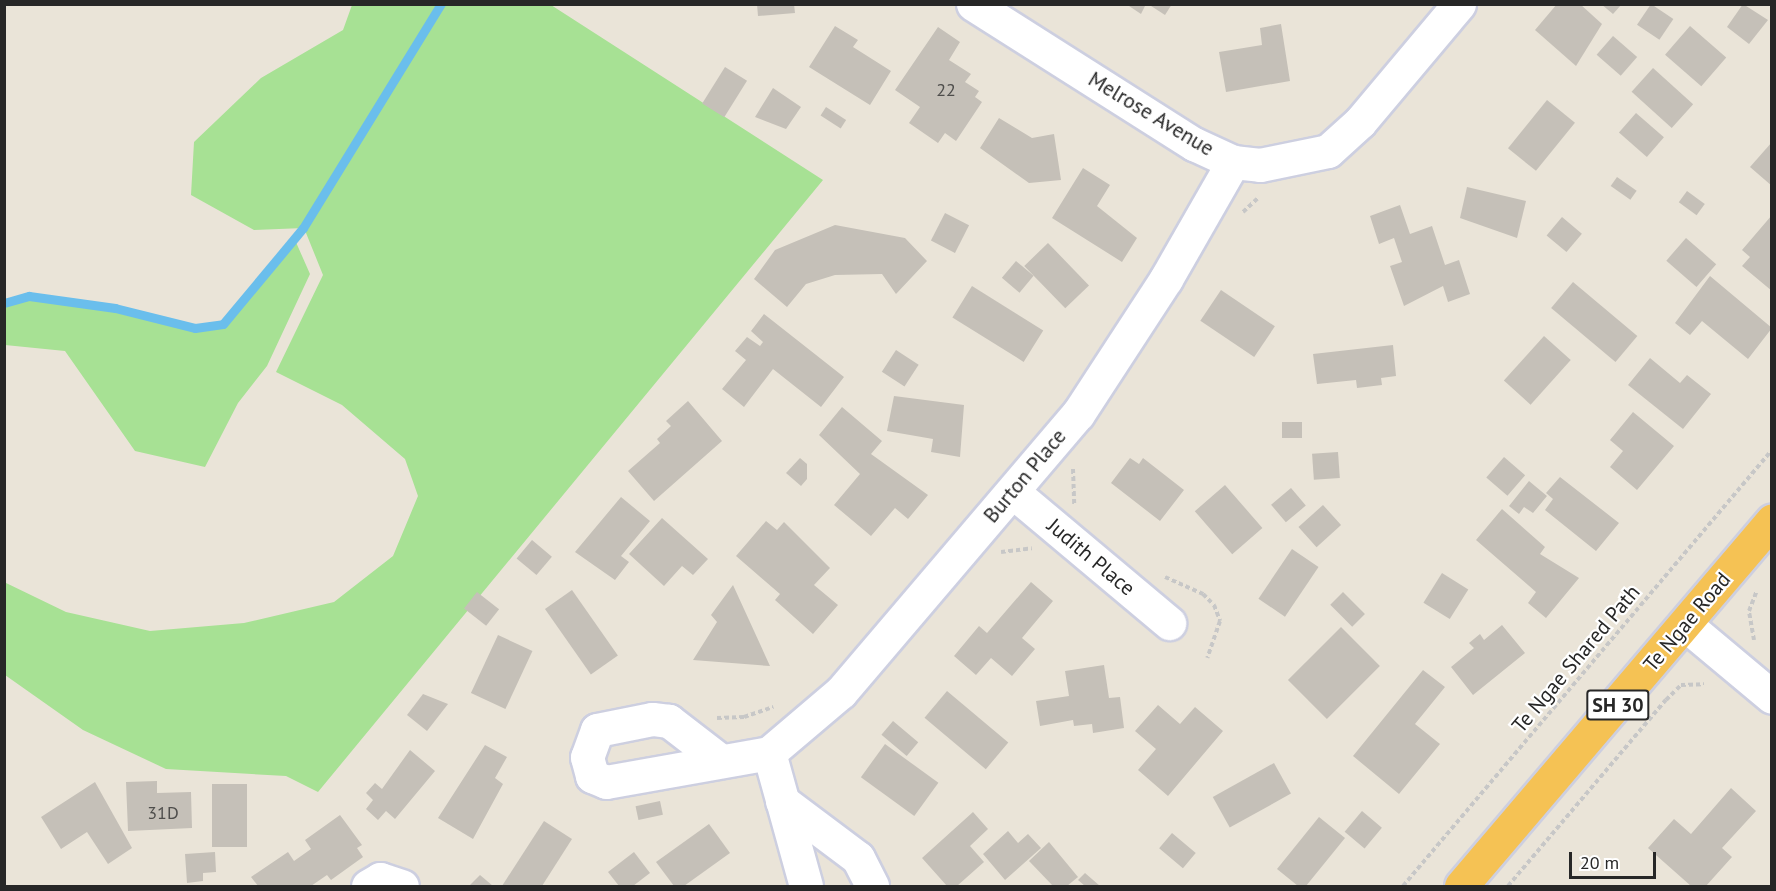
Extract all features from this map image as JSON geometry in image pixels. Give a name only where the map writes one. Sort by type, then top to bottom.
[{"type":"highway","name":"Te Ngae Road","points":[[1461,886],[1686,625],[1772,520]]},
{"type":"street","name":"Melrose Avenue","points":[[973,4],[1194,144],[1233,162],[1293,162],[1328,151],[1360,122],[1459,4]]},
{"type":"street","name":"Burton Place","points":[[769,753],[841,692],[1078,414],[1166,279],[1233,162]]},
{"type":"street","name":"Judith Place","points":[[1013,492],[1169,623]]},
{"type":"street","points":[[1686,625],[1772,697]]},
{"type":"street","points":[[717,758],[769,753],[806,886]]},
{"type":"street","points":[[782,801],[858,858],[872,886]]},
{"type":"street","points":[[368,886],[380,879],[402,886]]},
{"type":"path","name":"Te Ngae Shared Path","points":[[1403,886],[1772,450]]},
{"type":"path","points":[[1758,646],[1749,611],[1760,585]]},
{"type":"path","points":[[1508,886],[1666,700],[1691,681],[1708,686]]},
{"type":"path","points":[[705,715],[730,720],[782,702]]},
{"type":"green space","points":[[352,5],[551,5],[823,180],[318,792],[286,776],[166,769],[83,730],[5,675],[4,582],[66,612],[150,631],[244,623],[334,602],[393,556],[418,496],[405,459],[342,405],[276,372],[323,275],[304,228],[254,230],[191,195],[194,142],[261,78],[343,30]]},
{"type":"green space","points":[[295,240],[310,274],[267,366],[238,403],[205,467],[135,451],[65,351],[5,345],[5,303],[29,296],[115,308],[195,328],[223,324]]},
{"type":"building","points":[[757,4],[794,4],[795,13],[758,16]]},
{"type":"building","points":[[1126,4],[1146,4],[1141,14]]},
{"type":"building","points":[[1148,4],[1172,4],[1165,15]]},
{"type":"building","points":[[1557,4],[1580,4],[1602,24],[1576,66],[1535,30]]},
{"type":"building","points":[[1601,4],[1622,4],[1613,14]]},
{"type":"building","points":[[1651,4],[1673,19],[1659,40],[1637,25]]},
{"type":"building","points":[[1743,4],[1768,20],[1749,44],[1727,27]]},
{"type":"building","points":[[1281,24],[1290,81],[1226,92],[1219,52],[1262,45],[1260,28]]},
{"type":"building","points":[[835,26],[858,40],[853,47],[891,71],[870,105],[809,67]]},
{"type":"building","points":[[1690,26],[1726,57],[1701,86],[1665,55]]},
{"type":"building","points":[[938,27],[960,42],[949,60],[971,74],[965,82],[979,91],[975,97],[982,102],[956,141],[945,133],[938,143],[909,123],[920,107],[895,90]]},
{"type":"building","points":[[1613,36],[1637,57],[1621,76],[1597,55]]},
{"type":"building","points":[[725,67],[747,81],[724,117],[702,103]]},
{"type":"building","points":[[1653,68],[1693,104],[1672,128],[1632,92]]},
{"type":"building","points":[[773,88],[801,107],[786,129],[755,117]]},
{"type":"building","points":[[1547,100],[1575,123],[1536,171],[1508,148]]},
{"type":"building","points":[[826,107],[846,120],[841,128],[821,115]]},
{"type":"building","points":[[1636,113],[1664,137],[1647,157],[1619,133]]},
{"type":"building","points":[[999,118],[1032,138],[1054,134],[1061,180],[1029,183],[980,148]]},
{"type":"building","points":[[1772,142],[1772,186],[1750,167]]},
{"type":"building","points":[[1083,168],[1110,185],[1097,206],[1137,238],[1122,262],[1052,218]]},
{"type":"building","points":[[1617,177],[1637,191],[1630,200],[1611,186]]},
{"type":"building","points":[[1467,187],[1526,201],[1517,238],[1460,218]]},
{"type":"building","points":[[1687,191],[1705,204],[1697,215],[1679,202]]},
{"type":"building","points":[[1400,205],[1410,234],[1432,226],[1445,265],[1459,260],[1470,294],[1448,302],[1443,286],[1404,306],[1390,266],[1402,262],[1394,238],[1379,244],[1370,216]]},
{"type":"building","points":[[945,213],[969,225],[955,253],[931,241]]},
{"type":"building","points":[[1772,215],[1772,291],[1742,266],[1750,257],[1742,250]]},
{"type":"building","points":[[1562,217],[1582,234],[1566,252],[1547,235]]},
{"type":"building","points":[[835,225],[905,238],[927,261],[896,294],[882,274],[835,275],[806,284],[787,307],[754,279],[775,250]]},
{"type":"building","points":[[1686,238],[1716,264],[1697,287],[1666,261]]},
{"type":"building","points":[[1048,243],[1089,285],[1065,308],[1024,266]]},
{"type":"building","points":[[1016,261],[1034,276],[1019,293],[1002,278]]},
{"type":"building","points":[[1710,276],[1772,328],[1748,359],[1702,321],[1690,335],[1675,323]]},
{"type":"building","points":[[1573,282],[1637,336],[1615,362],[1551,308]]},
{"type":"building","points":[[972,286],[1043,331],[1024,362],[952,317]]},
{"type":"building","points":[[1221,290],[1275,326],[1254,357],[1200,321]]},
{"type":"building","points":[[764,314],[844,377],[821,407],[773,369],[744,407],[722,389],[746,360],[735,351],[747,337],[760,346],[763,342],[751,331]]},
{"type":"building","points":[[1544,336],[1571,360],[1531,405],[1504,381]]},
{"type":"building","points":[[1393,345],[1396,376],[1381,378],[1382,385],[1357,388],[1356,380],[1317,384],[1313,354]]},
{"type":"building","points":[[896,350],[919,365],[904,387],[882,372]]},
{"type":"building","points":[[1650,358],[1680,383],[1687,375],[1711,394],[1683,429],[1628,385]]},
{"type":"building","points":[[894,396],[964,405],[960,457],[931,452],[933,439],[887,431]]},
{"type":"building","points":[[688,401],[722,441],[654,501],[628,471],[660,443],[657,439],[671,426],[666,421]]},
{"type":"building","points":[[842,407],[882,441],[871,454],[928,495],[908,519],[895,508],[871,536],[834,505],[860,474],[819,435]]},
{"type":"building","points":[[1633,412],[1674,446],[1637,490],[1610,467],[1623,451],[1610,440]]},
{"type":"building","points":[[1282,422],[1302,422],[1302,438],[1282,438]]},
{"type":"building","points":[[1338,452],[1340,478],[1314,480],[1312,454]]},
{"type":"building","points":[[1504,457],[1525,475],[1507,496],[1486,477]]},
{"type":"building","points":[[800,458],[807,464],[807,479],[801,486],[786,473]]},
{"type":"building","points":[[1130,458],[1139,464],[1143,458],[1184,490],[1160,521],[1111,483]]},
{"type":"building","points":[[1560,477],[1619,523],[1596,551],[1545,510],[1553,499],[1546,493]]},
{"type":"building","points":[[1529,481],[1547,496],[1533,513],[1524,507],[1519,514],[1509,506]]},
{"type":"building","points":[[1225,485],[1262,528],[1232,554],[1195,511]]},
{"type":"building","points":[[1291,488],[1306,506],[1286,522],[1271,505]]},
{"type":"building","points":[[621,497],[650,521],[621,556],[629,562],[615,580],[575,552]]},
{"type":"building","points":[[1323,505],[1341,525],[1317,547],[1298,527]]},
{"type":"building","points":[[1502,509],[1545,547],[1540,554],[1579,578],[1546,618],[1528,603],[1536,592],[1476,540]]},
{"type":"building","points":[[662,518],[708,559],[693,575],[682,566],[664,586],[629,554]]},
{"type":"building","points":[[766,521],[777,530],[784,522],[830,568],[814,585],[838,605],[813,634],[775,600],[780,594],[736,556]]},
{"type":"building","points":[[532,540],[552,557],[536,575],[517,558]]},
{"type":"building","points":[[1292,549],[1319,567],[1285,617],[1258,599]]},
{"type":"building","points":[[1442,573],[1468,589],[1450,619],[1423,603]]},
{"type":"building","points":[[1031,582],[1053,601],[1022,638],[1035,649],[1012,676],[991,658],[976,675],[954,656],[979,626],[987,633]]},
{"type":"building","points":[[733,585],[770,666],[693,660],[717,622],[711,615]]},
{"type":"building","points":[[572,590],[618,656],[591,674],[545,609]]},
{"type":"building","points":[[477,592],[499,609],[486,626],[464,609]]},
{"type":"building","points":[[1343,592],[1365,614],[1352,627],[1330,605]]},
{"type":"building","points":[[1502,625],[1525,653],[1473,695],[1451,667],[1474,648],[1469,643],[1480,634],[1484,640]]},
{"type":"building","points":[[1341,627],[1380,666],[1327,719],[1288,680]]},
{"type":"building","points":[[498,635],[532,651],[505,709],[471,693]]},
{"type":"building","points":[[1104,665],[1109,698],[1120,697],[1124,728],[1093,733],[1092,724],[1074,726],[1073,720],[1040,726],[1036,701],[1069,696],[1065,671]]},
{"type":"building","points":[[1423,670],[1445,687],[1415,724],[1440,744],[1399,794],[1353,756]]},
{"type":"building","points":[[947,691],[1008,742],[986,769],[925,718]]},
{"type":"building","points":[[423,694],[448,704],[427,731],[407,715]]},
{"type":"building","points":[[1158,705],[1180,724],[1195,707],[1223,731],[1168,796],[1138,770],[1156,749],[1135,731]]},
{"type":"building","points":[[893,721],[918,742],[907,756],[881,735]]},
{"type":"building","points":[[885,744],[938,783],[914,816],[861,777]]},
{"type":"building","points":[[485,745],[507,757],[495,778],[503,784],[473,839],[438,818]]},
{"type":"building","points":[[410,750],[435,771],[395,819],[386,811],[378,820],[366,809],[373,800],[366,793],[375,783],[382,789]]},
{"type":"building","points":[[1274,763],[1291,794],[1230,828],[1213,797]]},
{"type":"building","points":[[157,781],[157,793],[191,792],[192,828],[128,831],[126,782]]},
{"type":"building","points":[[95,782],[132,848],[108,864],[87,832],[61,849],[41,817]]},
{"type":"building","points":[[212,784],[247,784],[247,847],[212,847]]},
{"type":"building","points":[[1731,788],[1756,811],[1722,848],[1732,857],[1706,886],[1691,886],[1648,848],[1674,819],[1691,834]]},
{"type":"building","points":[[660,801],[663,815],[638,820],[636,806]]},
{"type":"building","points":[[1362,811],[1382,828],[1365,848],[1345,832]]},
{"type":"building","points":[[973,812],[988,829],[970,846],[984,862],[957,886],[947,886],[922,858]]},
{"type":"building","points":[[340,815],[362,845],[357,848],[363,857],[331,880],[327,875],[311,886],[258,886],[251,877],[288,852],[294,861],[311,849],[305,840]]},
{"type":"building","points":[[1319,817],[1345,838],[1306,886],[1298,886],[1277,869]]},
{"type":"building","points":[[544,821],[572,839],[542,886],[502,886]]},
{"type":"building","points":[[709,824],[730,853],[684,886],[674,886],[656,862]]},
{"type":"building","points":[[1008,831],[1018,843],[1028,834],[1041,848],[1005,880],[983,854]]},
{"type":"building","points":[[1172,833],[1196,853],[1183,868],[1159,848]]},
{"type":"building","points":[[1049,842],[1078,877],[1067,886],[1053,886],[1029,861]]},
{"type":"building","points":[[215,852],[216,872],[203,873],[203,881],[187,883],[185,854]]},
{"type":"building","points":[[634,852],[650,873],[633,886],[619,886],[608,872]]},
{"type":"building","points":[[1085,873],[1100,886],[1085,886],[1078,880]]},
{"type":"building","points":[[480,875],[493,886],[469,886]]},
{"type":"waterway","points":[[4,303],[29,296],[115,308],[195,328],[223,324],[303,228],[441,4]]}]
